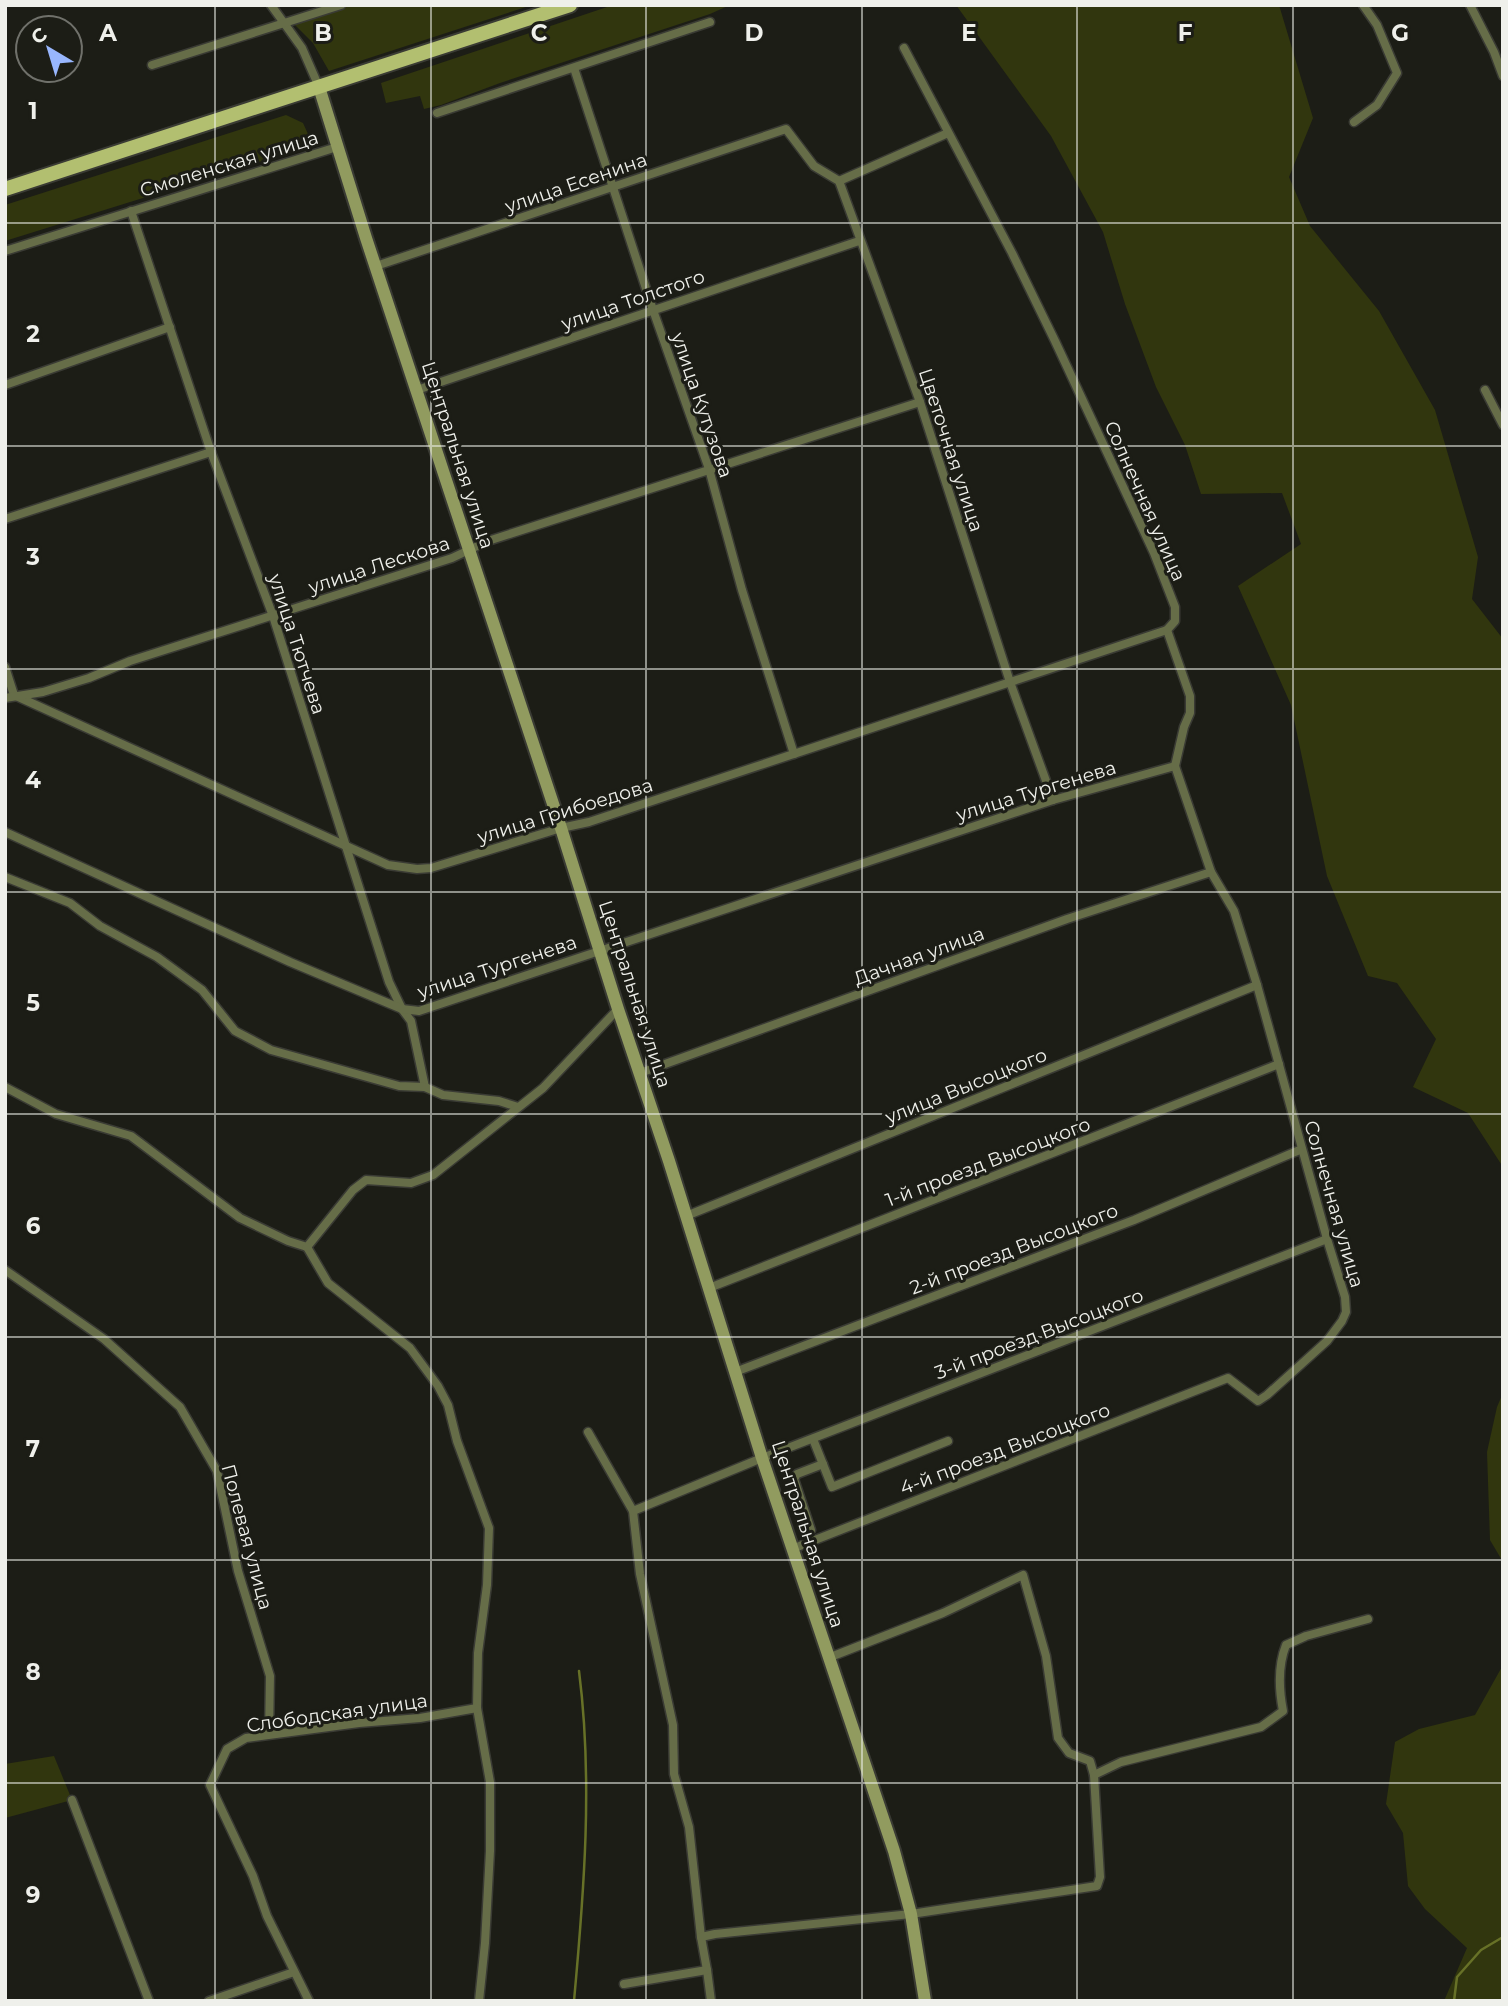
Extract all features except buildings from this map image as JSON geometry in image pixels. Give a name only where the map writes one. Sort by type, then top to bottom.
[{"type":"main road","points":[[5,189],[570,5]]},
{"type":"street","points":[[271,5],[302,48],[319,87]]},
{"type":"street","points":[[152,65],[341,5]]},
{"type":"street","points":[[1354,122],[1377,105],[1397,73],[1377,25],[1363,5]]},
{"type":"street","points":[[1470,5],[1503,76]]},
{"type":"street","points":[[437,113],[710,22]]},
{"type":"street","name":"Солнечная улица","points":[[904,48],[1017,264],[1154,553],[1175,607],[1175,621],[1167,630],[1190,696],[1190,713],[1175,766]]},
{"type":"street","name":"улица Кутузова","points":[[574,68],[653,310],[709,469],[742,590],[794,754]]},
{"type":"street","name":"Центральная улица","points":[[319,87],[561,828],[762,1458],[894,1851],[911,1914],[925,2001]]},
{"type":"street","name":"улица Есенина","points":[[376,267],[786,129],[814,166],[839,181]]},
{"type":"street","points":[[839,181],[948,133]]},
{"type":"street","name":"Смоленская улица","points":[[5,251],[337,147]]},
{"type":"street","name":"Цветочная улица","points":[[839,181],[919,402],[1010,682],[1053,800]]},
{"type":"street","name":"улица Тютчева","points":[[131,211],[211,452],[273,616],[389,982],[411,1021],[425,1087]]},
{"type":"street","name":"улица Толстого","points":[[417,390],[859,241]]},
{"type":"street","points":[[5,385],[170,327]]},
{"type":"street","points":[[1485,390],[1503,425]]},
{"type":"street","name":"улица Лескова","points":[[10,696],[43,692],[470,551],[488,541],[919,402]]},
{"type":"street","points":[[5,519],[211,452]]},
{"type":"street","name":"улица Грибоедова","points":[[10,696],[388,865],[417,869],[431,868],[589,822],[1167,630]]},
{"type":"street","points":[[5,667],[10,696]]},
{"type":"street","points":[[1175,766],[1211,872],[1234,911],[1257,985]]},
{"type":"street","name":"улица Тургенева","points":[[5,832],[290,962],[402,1009],[419,1011],[1053,800],[1175,766]]},
{"type":"street","name":"Дачная улица","points":[[640,1073],[1067,919],[1211,872]]},
{"type":"street","points":[[5,877],[70,903],[100,926],[157,957],[202,990],[235,1031],[271,1050],[399,1086],[425,1087],[443,1094],[499,1101],[518,1107]]},
{"type":"street","name":"Солнечная улица","points":[[1228,1378],[1258,1401],[1327,1341],[1346,1312],[1345,1297],[1257,985]]},
{"type":"street","name":"улица Высоцкого","points":[[686,1216],[1257,985]]},
{"type":"street","points":[[307,1247],[353,1190],[366,1181],[411,1183],[433,1175],[543,1088],[618,1009]]},
{"type":"street","name":"1-й проезд Высоцкого","points":[[709,1288],[1279,1064]]},
{"type":"street","points":[[5,1087],[56,1115],[131,1136],[240,1218],[307,1247],[328,1283],[410,1348],[438,1386],[448,1405],[457,1441],[489,1528],[487,1585],[478,1653],[477,1708],[490,1782],[487,1903],[479,2001]]},
{"type":"street","name":"2-й проезд Высоцкого","points":[[735,1372],[1134,1220],[1302,1149]]},
{"type":"street","name":"3-й проезд Высоцкого","points":[[633,1511],[762,1458],[1327,1239]]},
{"type":"street","name":"Полевая улица","points":[[5,1270],[104,1339],[180,1407],[217,1471],[238,1572],[270,1676],[269,1734]]},
{"type":"street","name":"4-й проезд Высоцкого","points":[[792,1549],[1228,1378]]},
{"type":"street","points":[[588,1432],[633,1511],[640,1574],[673,1726],[674,1774],[689,1827],[711,2001]]},
{"type":"street","points":[[813,1439],[832,1487],[948,1441]]},
{"type":"street","points":[[811,1530],[793,1479],[797,1474],[823,1464]]},
{"type":"street","points":[[701,1937],[911,1914],[1097,1886],[1100,1877],[1094,1775],[1090,1761],[1069,1753],[1058,1738],[1046,1656],[1023,1576],[943,1613],[828,1658]]},
{"type":"street","points":[[1094,1775],[1121,1762],[1262,1727],[1283,1711],[1279,1688],[1282,1654],[1286,1645],[1306,1636],[1368,1619]]},
{"type":"street","name":"Слободская улица","points":[[309,2001],[267,1916],[253,1876],[210,1784],[227,1749],[246,1738],[269,1734],[420,1718],[477,1708]]},
{"type":"street","points":[[72,1800],[149,2001]]},
{"type":"street","points":[[624,1984],[707,1970]]},
{"type":"street","points":[[209,2001],[294,1972]]},
{"type":"green space","points":[[348,5],[532,5],[329,71],[313,43],[292,22]]},
{"type":"green space","points":[[613,5],[730,5],[441,105],[424,109],[420,96],[386,103],[381,83]]},
{"type":"green space","points":[[956,5],[1279,5],[1313,118],[1289,177],[1310,226],[1379,311],[1435,410],[1478,557],[1472,599],[1503,639],[1503,1167],[1468,1113],[1413,1087],[1436,1039],[1397,983],[1368,976],[1327,876],[1291,705],[1238,586],[1301,544],[1282,493],[1201,494],[1185,445],[1156,387],[1125,304],[1103,232],[1051,136]]},
{"type":"green space","points":[[286,115],[303,123],[313,145],[5,241],[5,205]]},
{"type":"green space","points":[[1503,1393],[1503,1562],[1490,1540],[1487,1452],[1497,1407]]},
{"type":"green space","points":[[1503,1665],[1503,2001],[1444,2001],[1467,1948],[1425,1909],[1408,1886],[1403,1833],[1386,1804],[1395,1742],[1419,1729],[1475,1715]]},
{"type":"green space","points":[[54,1756],[72,1800],[5,1818],[5,1764]]},
{"type":"waterway","points":[[574,2001],[584,1877],[586,1795],[586,1753],[579,1671]]},
{"type":"waterway","points":[[1454,2001],[1457,1977],[1481,1950],[1503,1937]]}]
